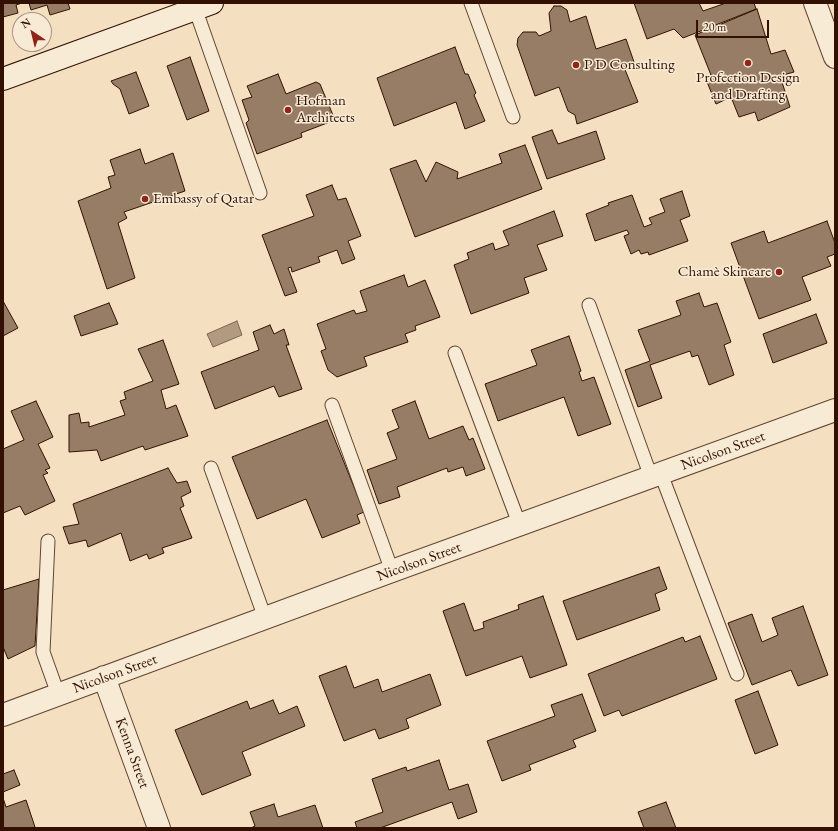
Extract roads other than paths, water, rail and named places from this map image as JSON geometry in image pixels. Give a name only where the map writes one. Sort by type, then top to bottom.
[{"type":"street","points":[[815,3],[835,57]]},
{"type":"street","points":[[3,79],[204,6]]},
{"type":"street","name":"Nicolson Street","points":[[3,715],[392,571],[520,526],[835,410]]},
{"type":"street","name":"Kenna Street","points":[[104,677],[159,828]]},
{"type":"lane","points":[[471,3],[513,117]]},
{"type":"lane","points":[[204,6],[260,193]]},
{"type":"lane","points":[[589,305],[656,475],[738,674]]},
{"type":"lane","points":[[455,353],[520,526]]},
{"type":"lane","points":[[332,405],[392,571]]},
{"type":"lane","points":[[211,468],[265,618]]},
{"type":"lane","points":[[48,541],[43,652],[58,694]]},
{"type":"place","name":"Profection Design and Drafting","points":[[748,63]]},
{"type":"place","name":"P D Consulting","points":[[576,65]]},
{"type":"place","name":"Hofman Architects","points":[[288,110]]},
{"type":"place","name":"Embassy of Qatar","points":[[145,199]]},
{"type":"place","name":"Chamè Skincare","points":[[779,272]]}]
